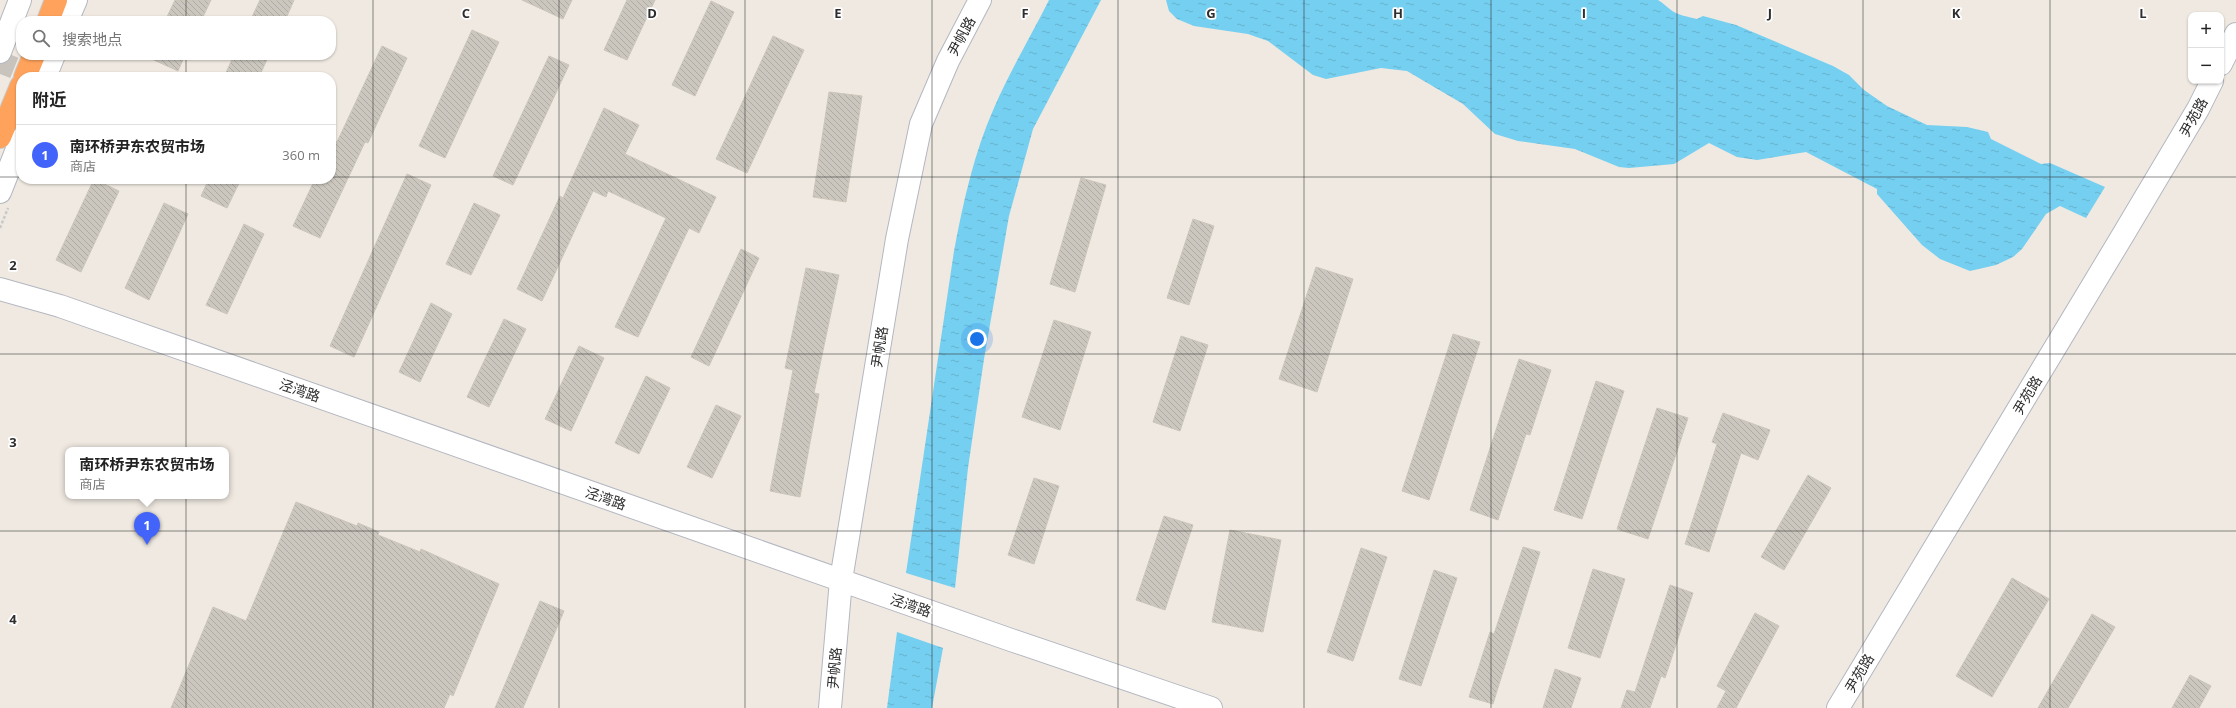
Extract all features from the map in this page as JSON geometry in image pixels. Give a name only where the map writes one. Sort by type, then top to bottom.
[{"type":"highway","points":[[50,16],[56,0]]},
{"type":"highway","points":[[27,72],[32,60]]},
{"type":"highway","points":[[0,138],[16,98]]},
{"type":"street","points":[[0,52],[20,0]]},
{"type":"street","points":[[69,16],[76,0]]},
{"type":"street","name":"尹帆路","points":[[830,708],[841,580],[897,239],[921,124],[948,61],[980,0]]},
{"type":"street","points":[[2224,58],[2236,34]]},
{"type":"street","points":[[47,72],[52,60]]},
{"type":"street","name":"尹苑路","points":[[1838,708],[2145,199],[2210,84]]},
{"type":"street","points":[[0,192],[16,152]]},
{"type":"street","name":"泾湾路","points":[[0,289],[60,306],[898,601],[1211,708]]},
{"type":"water","points":[[1049,0],[1101,0],[1033,129],[1009,216],[984,359],[968,468],[955,588],[906,573],[954,251],[970,178],[987,125],[1007,81]]},
{"type":"water","points":[[1166,0],[1658,0],[1680,15],[1697,19],[1703,16],[1736,25],[1833,66],[1849,75],[1864,90],[1887,106],[1927,125],[1967,127],[1988,132],[1991,139],[2041,164],[2050,163],[2105,187],[2086,218],[2060,206],[2046,214],[2022,249],[2013,257],[1996,265],[1970,271],[1940,259],[1922,245],[1877,194],[1877,189],[1806,152],[1757,160],[1737,157],[1709,143],[1674,164],[1629,168],[1619,167],[1575,149],[1518,141],[1495,134],[1463,104],[1407,71],[1381,68],[1326,79],[1313,75],[1268,41],[1248,34],[1194,26],[1177,19],[1169,11]]},
{"type":"water","points":[[897,632],[943,648],[932,708],[887,708]]},
{"type":"building","points":[[175,0],[211,0],[203,16],[167,16]]},
{"type":"building","points":[[260,0],[294,0],[287,16],[252,16]]},
{"type":"building","points":[[522,0],[572,0],[563,19]]},
{"type":"building","points":[[627,0],[655,0],[627,60],[604,50]]},
{"type":"building","points":[[711,1],[734,12],[695,96],[672,85]]},
{"type":"building","points":[[472,30],[499,42],[445,158],[419,146]]},
{"type":"building","points":[[773,36],[804,50],[747,173],[716,159]]},
{"type":"building","points":[[382,46],[407,58],[368,143],[365,142],[320,238],[293,226],[313,184],[336,184],[337,142]]},
{"type":"building","points":[[549,56],[569,65],[513,185],[493,176]]},
{"type":"building","points":[[154,60],[183,60],[178,71]]},
{"type":"building","points":[[232,60],[267,60],[261,72],[226,72]]},
{"type":"building","points":[[829,92],[862,96],[846,202],[813,197]]},
{"type":"building","points":[[604,108],[639,125],[625,154],[716,197],[699,233],[689,228],[638,337],[615,327],[666,218],[608,191],[606,197],[593,191],[542,301],[517,289],[560,196],[563,198]]},
{"type":"building","points":[[407,174],[431,185],[354,357],[330,346]]},
{"type":"building","points":[[1081,178],[1106,185],[1075,292],[1050,284]]},
{"type":"building","points":[[92,184],[104,184],[119,191],[81,272],[56,260]]},
{"type":"building","points":[[207,184],[239,184],[227,208],[201,196]]},
{"type":"building","points":[[164,203],[188,214],[149,300],[125,288]]},
{"type":"building","points":[[474,203],[500,215],[471,275],[446,264]]},
{"type":"building","points":[[1193,219],[1214,226],[1189,305],[1167,298]]},
{"type":"building","points":[[244,224],[264,234],[227,314],[206,305]]},
{"type":"building","points":[[741,249],[759,258],[709,366],[691,357]]},
{"type":"building","points":[[1316,267],[1353,279],[1317,392],[1279,379]]},
{"type":"building","points":[[806,268],[839,275],[814,393],[819,394],[800,497],[770,491],[793,370],[785,368]]},
{"type":"building","points":[[431,303],[452,314],[420,382],[399,372]]},
{"type":"building","points":[[504,319],[526,329],[489,407],[467,397]]},
{"type":"building","points":[[1054,320],[1091,332],[1060,430],[1022,417]]},
{"type":"building","points":[[1453,334],[1480,342],[1429,500],[1402,491]]},
{"type":"building","points":[[1181,336],[1208,345],[1180,431],[1153,422]]},
{"type":"building","points":[[579,346],[604,358],[571,431],[545,419]]},
{"type":"building","points":[[1519,359],[1551,370],[1530,435],[1526,434],[1498,520],[1470,510]]},
{"type":"building","points":[[646,376],[670,388],[639,454],[615,443]]},
{"type":"building","points":[[1596,381],[1624,391],[1582,519],[1554,510]]},
{"type":"building","points":[[716,405],[741,416],[712,478],[687,467]]},
{"type":"building","points":[[1657,408],[1688,418],[1648,539],[1617,529]]},
{"type":"building","points":[[1723,413],[1770,430],[1758,460],[1741,453],[1709,552],[1685,544],[1717,444],[1712,442]]},
{"type":"building","points":[[1808,475],[1831,488],[1784,570],[1761,557]]},
{"type":"building","points":[[1034,478],[1059,486],[1034,564],[1008,555]]},
{"type":"building","points":[[296,502],[357,526],[358,523],[379,532],[378,535],[420,552],[421,549],[499,584],[453,696],[450,694],[444,708],[171,708],[213,607],[246,621]]},
{"type":"building","points":[[1164,516],[1193,525],[1165,610],[1136,600]]},
{"type":"building","points":[[1230,530],[1281,540],[1263,632],[1212,622]]},
{"type":"building","points":[[1523,547],[1540,552],[1493,704],[1469,697],[1490,632],[1494,634]]},
{"type":"building","points":[[1361,548],[1387,557],[1353,661],[1327,652]]},
{"type":"building","points":[[1593,569],[1625,579],[1600,658],[1568,648]]},
{"type":"building","points":[[1434,570],[1457,578],[1421,686],[1399,679]]},
{"type":"building","points":[[2012,578],[2049,599],[1992,697],[1956,676]]},
{"type":"building","points":[[1670,585],[1693,593],[1665,678],[1661,676],[1650,708],[1621,708],[1627,690],[1635,692]]},
{"type":"building","points":[[540,601],[564,611],[523,708],[495,708]]},
{"type":"building","points":[[1755,613],[1779,626],[1736,708],[1717,708],[1726,691],[1717,686]]},
{"type":"building","points":[[2092,614],[2115,627],[2068,708],[2038,708]]},
{"type":"building","points":[[1555,669],[1581,678],[1571,708],[1543,708]]},
{"type":"building","points":[[2190,675],[2211,686],[2199,708],[2172,708]]},
{"type":"tunnel","points":[[0,74],[16,34]]},
{"type":"place","name":"南环桥尹东农贸市场","points":[[147,545]]}]
